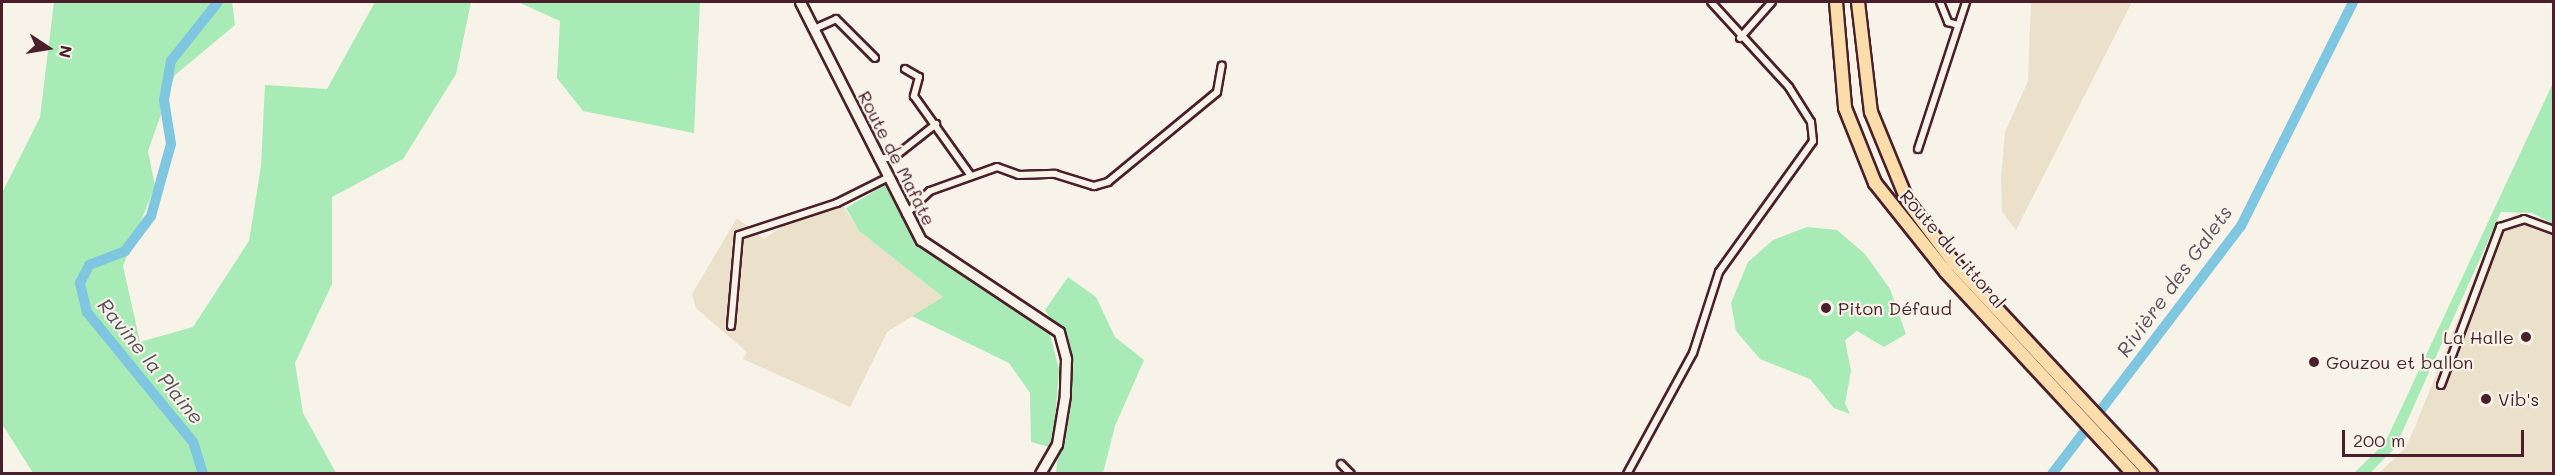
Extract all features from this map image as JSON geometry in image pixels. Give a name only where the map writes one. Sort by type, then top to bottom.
[{"type":"highway","name":"Route du Littoral","points":[[1836,2],[1839,75],[1863,158],[1898,217],[2151,474]]},
{"type":"highway","name":"Route du Littoral","points":[[1858,2],[1866,87],[1884,153],[1908,202],[1950,268],[2134,474]]},
{"type":"main road","name":"Route de Mafate","points":[[800,2],[905,215],[934,252],[1059,332],[1066,358],[1065,396],[1057,444],[1040,474]]},
{"type":"street","points":[[1628,474],[1693,353],[1719,272],[1813,141],[1805,110],[1711,2]]},
{"type":"street","points":[[1740,38],[1772,2]]},
{"type":"street","points":[[1940,2],[1948,22],[1958,25]]},
{"type":"street","points":[[1918,148],[1966,2]]},
{"type":"street","points":[[814,29],[836,19],[875,58]]},
{"type":"street","points":[[905,215],[930,191],[998,167],[1019,175],[1055,174],[1094,186],[1108,182],[1217,92],[1222,65]]},
{"type":"street","points":[[905,69],[919,77],[914,96],[972,176]]},
{"type":"street","points":[[878,159],[893,158],[936,124]]},
{"type":"street","points":[[731,326],[739,235],[837,203],[887,178]]},
{"type":"street","points":[[2441,386],[2480,279],[2505,222],[2534,220],[2553,230]]},
{"type":"street","points":[[1341,464],[1350,474]]},
{"type":"shaded area","points":[[2031,2],[2132,2],[2016,230],[2002,212],[2001,177],[2005,132],[2028,81]]},
{"type":"shaded area","points":[[843,205],[859,231],[943,297],[887,332],[850,407],[743,359],[747,352],[696,308],[692,294],[737,218],[764,239],[794,218]]},
{"type":"shaded area","points":[[2519,213],[2553,226],[2553,473],[2378,474],[2405,448],[2415,427],[2494,229]]},
{"type":"green space","points":[[54,2],[232,2],[235,25],[175,75],[148,151],[155,186],[123,266],[140,342],[193,327],[249,241],[261,166],[265,85],[327,89],[375,2],[471,2],[456,74],[403,159],[332,197],[332,284],[295,363],[303,413],[336,473],[33,473],[2,424],[2,193],[40,117]]},
{"type":"green space","points":[[518,2],[700,2],[694,133],[583,111],[557,78],[560,21]]},
{"type":"green space","points":[[2553,83],[2553,224],[2532,213],[2501,212],[2395,448],[2370,473],[2354,473],[2385,443]]},
{"type":"green space","points":[[885,185],[913,232],[1035,314],[1049,331],[1059,369],[1053,448],[1031,442],[1030,393],[1009,363],[912,316],[943,297],[859,231],[846,208]]},
{"type":"green space","name":"Piton Défaud","points":[[1807,227],[1837,230],[1865,254],[1890,289],[1906,334],[1884,347],[1857,331],[1845,340],[1851,371],[1845,403],[1850,414],[1834,408],[1810,379],[1760,359],[1736,331],[1731,303],[1748,262],[1773,240]]},
{"type":"green space","points":[[1068,277],[1096,297],[1115,337],[1144,360],[1115,426],[1103,473],[1056,473],[1066,386],[1057,329],[1045,310]]},
{"type":"waterway","name":"Ravine la Plaine","points":[[203,474],[193,442],[87,312],[80,283],[89,265],[125,251],[151,216],[171,144],[164,100],[171,61],[218,2]]},
{"type":"waterway","name":"Rivière des Galets","points":[[2052,474],[2241,226],[2353,2]]},
{"type":"place","name":"Piton Défaud","points":[[1826,308]]},
{"type":"place","name":"La Halle","points":[[2526,337]]},
{"type":"place","name":"Gouzou et ballon","points":[[2314,362]]},
{"type":"place","name":"Vib's","points":[[2486,399]]}]
